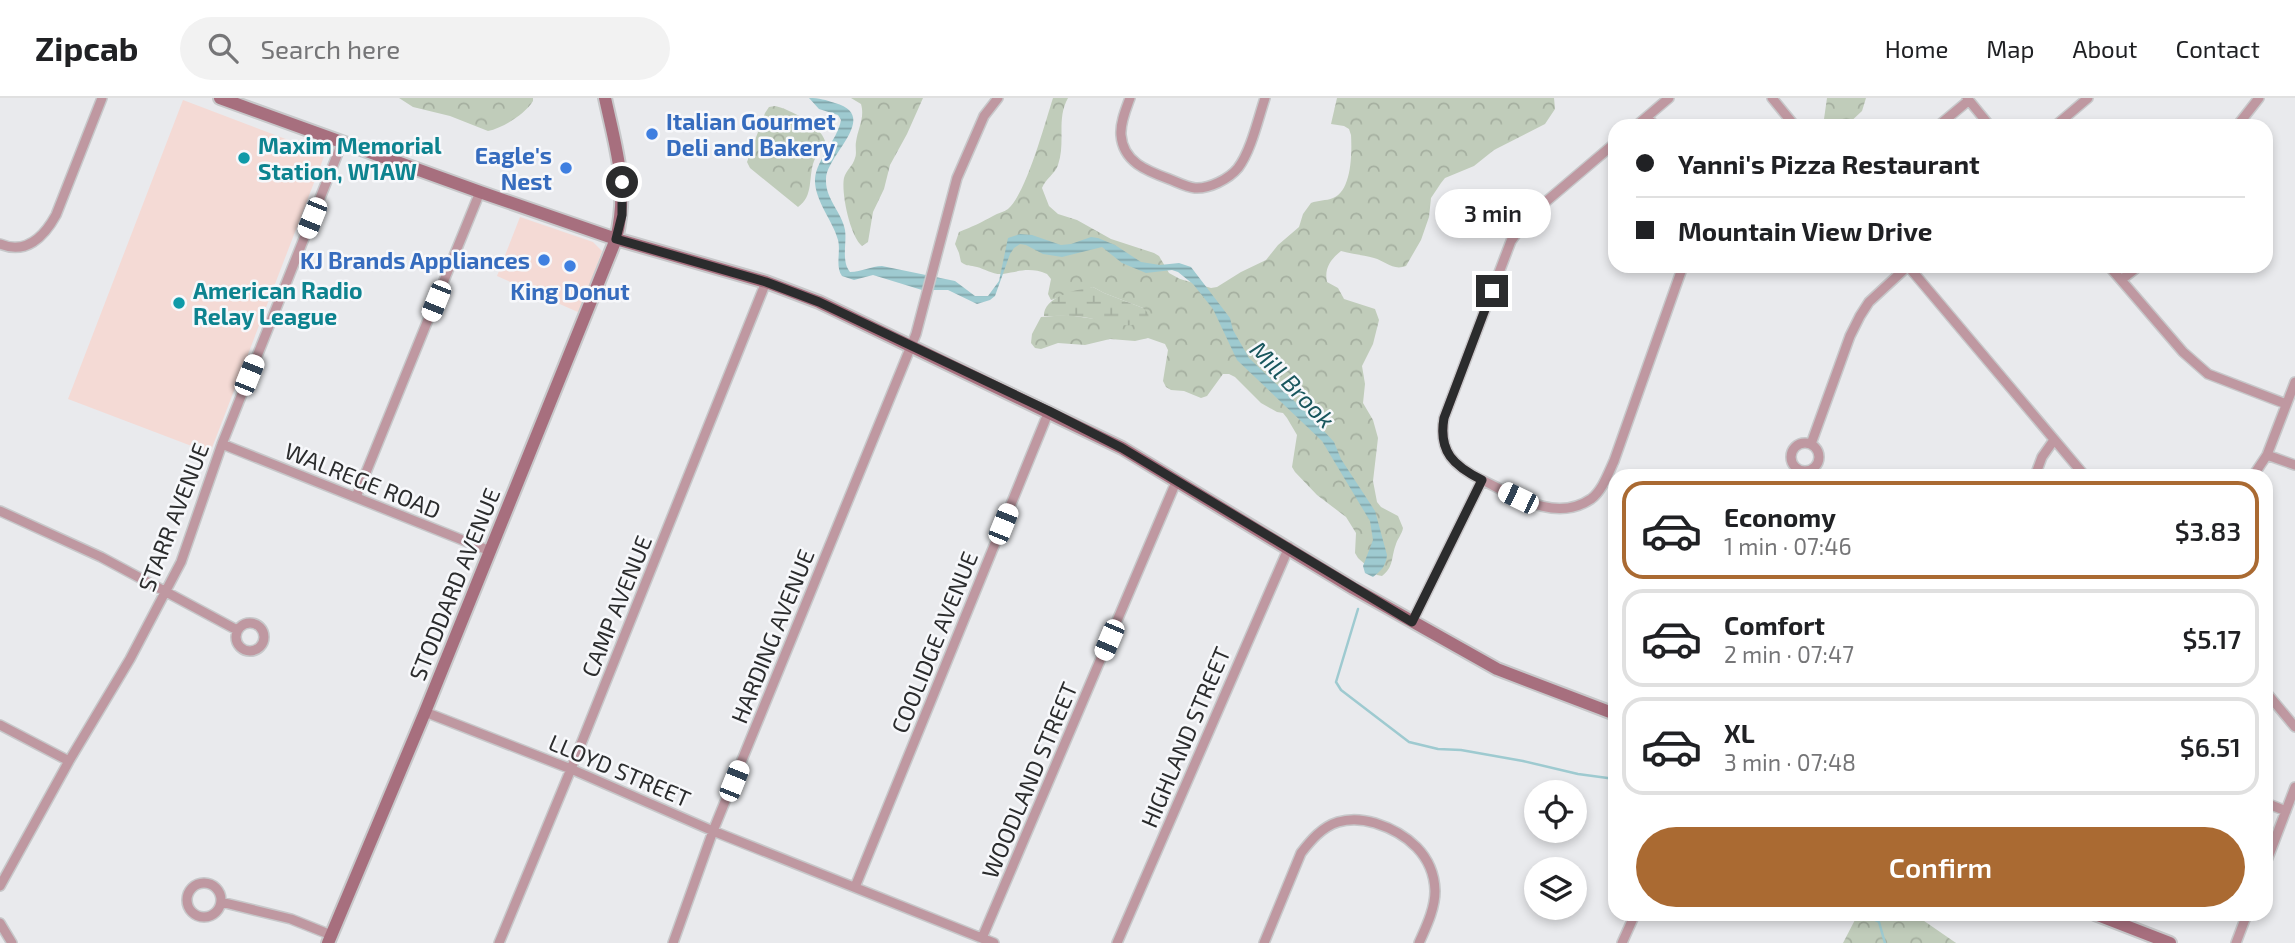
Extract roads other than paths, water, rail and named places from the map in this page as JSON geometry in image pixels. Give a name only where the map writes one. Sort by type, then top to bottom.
[{"type":"main road","points":[[220,98],[616,239],[766,282],[819,302],[1122,448],[1412,622],[1497,669],[1608,711]]},
{"type":"main road","name":"STODDARD AVENUE","points":[[329,939],[425,712],[616,239],[622,215],[623,186],[605,98]]},
{"type":"main road","points":[[2113,921],[2170,943]]},
{"type":"street","points":[[0,244],[21,247],[36,242],[47,231],[56,215],[102,98]]},
{"type":"street","name":"HARDING AVENUE","points":[[673,943],[713,831],[911,346],[921,318],[957,178],[984,116],[998,98]]},
{"type":"street","points":[[1130,98],[1121,136],[1134,162],[1144,170],[1196,188],[1213,185],[1238,168],[1265,98]]},
{"type":"street","points":[[1645,119],[1669,98]]},
{"type":"street","points":[[1772,98],[1788,119]]},
{"type":"street","points":[[2063,119],[2088,98]]},
{"type":"street","points":[[2242,119],[2259,98]]},
{"type":"street","points":[[1946,119],[1968,99],[1984,119]]},
{"type":"street","name":"STARR AVENUE","points":[[0,886],[181,562],[222,444],[342,143]]},
{"type":"street","points":[[1608,149],[1528,216],[1511,241],[1444,418],[1442,431],[1449,455],[1460,469],[1536,506],[1575,506],[1592,498],[1608,474]]},
{"type":"street","points":[[356,497],[480,192]]},
{"type":"street","points":[[1610,469],[1681,273]]},
{"type":"street","points":[[1811,444],[1850,336],[1860,316],[1869,302],[1900,273]]},
{"type":"street","points":[[1914,273],[2079,469]]},
{"type":"street","points":[[2115,273],[2183,352],[2208,374],[2286,404]]},
{"type":"street","points":[[2121,280],[2130,273]]},
{"type":"street","name":"CAMP AVENUE","points":[[499,943],[766,282]]},
{"type":"street","points":[[2258,469],[2267,455],[2295,382]]},
{"type":"street","name":"COOLIDGE AVENUE","points":[[855,887],[1049,411]]},
{"type":"street","points":[[2038,469],[2054,440]]},
{"type":"street","name":"WALREGE ROAD","points":[[222,444],[490,551]]},
{"type":"street","points":[[2267,455],[2295,465]]},
{"type":"street","points":[[1412,622],[1482,480]]},
{"type":"street","name":"WOODLAND STREET","points":[[982,938],[1176,482]]},
{"type":"street","points":[[0,511],[101,557],[237,630]]},
{"type":"street","name":"HIGHLAND STREET","points":[[1117,943],[1289,547]]},
{"type":"street","points":[[2273,700],[2295,727]]},
{"type":"street","name":"LLOYD STREET","points":[[425,712],[571,769],[713,831],[994,943]]},
{"type":"street","points":[[0,724],[69,761]]},
{"type":"street","points":[[2273,845],[2295,787]]},
{"type":"street","points":[[2273,806],[2286,811]]},
{"type":"street","points":[[1264,943],[1301,853],[1324,828],[1340,821],[1359,818],[1403,834],[1418,847],[1425,858],[1432,873],[1435,892],[1431,915],[1419,943]]},
{"type":"street","points":[[221,902],[292,919],[329,939]]},
{"type":"street","points":[[1622,943],[1632,921]]},
{"type":"street","points":[[2236,943],[2244,921]]},
{"type":"street","points":[[0,923],[12,943]]},
{"type":"water","points":[[809,98],[835,103],[848,109],[853,117],[848,137],[828,169],[826,179],[828,193],[845,230],[845,257],[850,272],[882,266],[955,281],[975,296],[988,296],[999,281],[1008,238],[1020,234],[1032,235],[1061,245],[1091,237],[1098,238],[1115,245],[1141,262],[1160,265],[1179,263],[1191,267],[1230,318],[1233,330],[1249,358],[1334,442],[1341,459],[1375,511],[1387,555],[1381,570],[1373,577],[1365,573],[1363,566],[1373,540],[1370,521],[1322,441],[1237,360],[1213,309],[1193,284],[1178,272],[1172,270],[1146,273],[1122,263],[1102,247],[1062,257],[1043,254],[1020,244],[1010,254],[995,296],[977,304],[948,290],[922,290],[873,275],[854,280],[842,276],[836,233],[815,187],[819,164],[836,135],[841,120],[838,115],[819,109]]},
{"type":"waterway","name":"Mill Brook","points":[[1358,609],[1336,682],[1341,690],[1409,742],[1608,778]]},
{"type":"waterway","name":"Mill Brook","points":[[1877,921],[1885,943]]},
{"type":"place","name":"Italian Gourmet Deli and Bakery","points":[[652,134]]},
{"type":"place","name":"Maxim Memorial Station, W1AW","points":[[244,158]]},
{"type":"place","name":"Eagle's Nest","points":[[566,168]]},
{"type":"place","name":"KJ Brands Appliances","points":[[544,260]]},
{"type":"place","name":"King Donut","points":[[570,266]]},
{"type":"place","name":"American Radio Relay League","points":[[179,303]]}]
